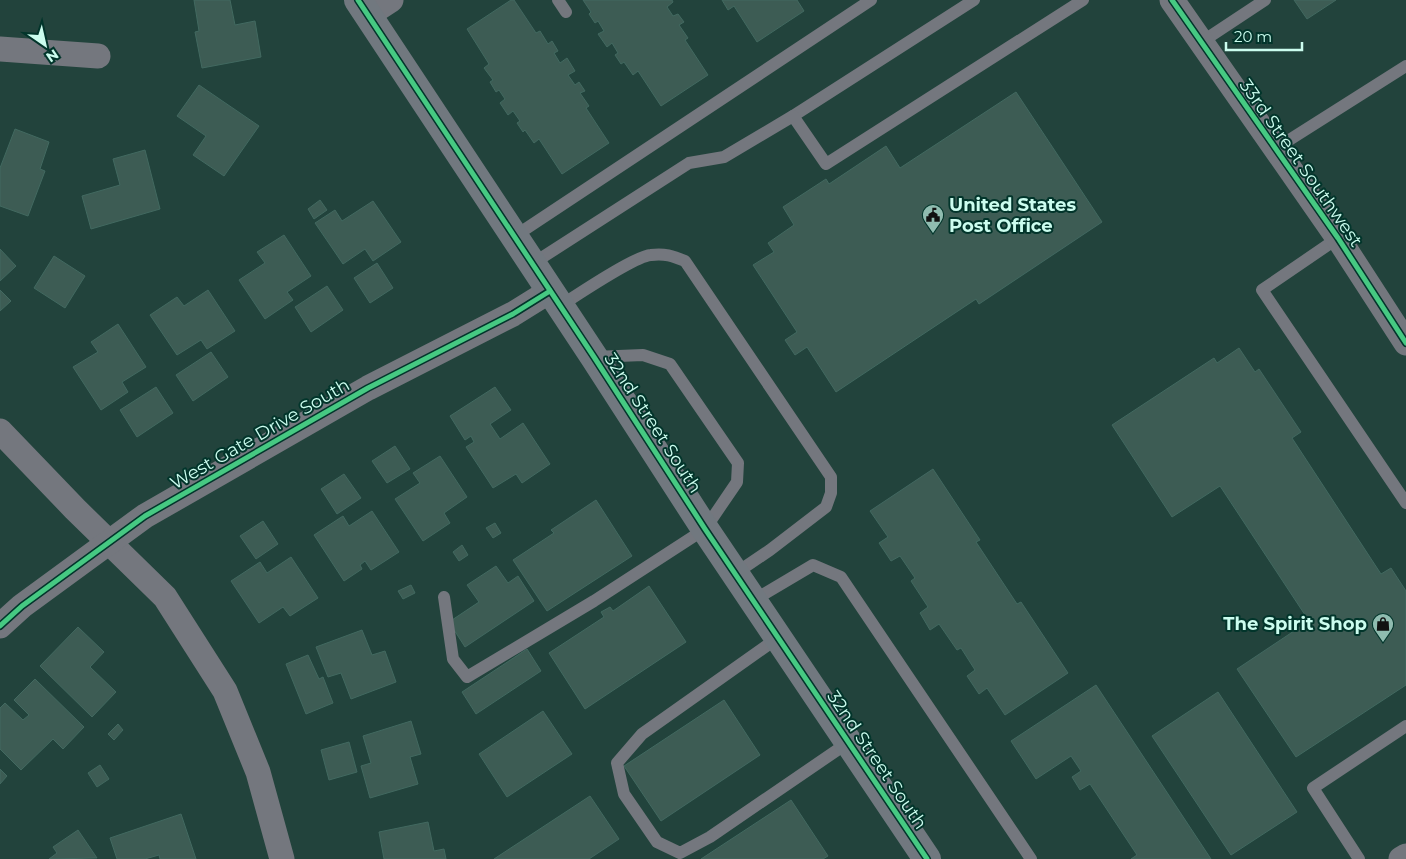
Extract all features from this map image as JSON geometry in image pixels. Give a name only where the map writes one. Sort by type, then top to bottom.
[{"type":"street","points":[[363,8],[391,0]]},
{"type":"street","name":"33rd Street Southwest","points":[[1172,0],[1200,43],[1338,238],[1406,343]]},
{"type":"street","name":"32nd Street South","points":[[363,8],[594,357],[705,529],[927,859]]},
{"type":"street","points":[[0,49],[98,56]]},
{"type":"street","name":"West Gate Drive South","points":[[0,626],[22,606],[145,516],[360,393],[513,314],[555,299]]},
{"type":"street","points":[[0,431],[108,542],[165,597],[225,692],[258,772],[282,859]]},
{"type":"street","points":[[1401,859],[1406,856]]},
{"type":"lane","points":[[558,0],[566,12]]},
{"type":"lane","points":[[514,236],[871,0]]},
{"type":"lane","points":[[532,264],[689,163],[724,157],[793,116],[974,0]]},
{"type":"lane","points":[[793,116],[826,164],[1083,0]]},
{"type":"lane","points":[[1200,43],[1265,0]]},
{"type":"lane","points":[[1275,149],[1406,66]]},
{"type":"lane","points":[[1338,238],[1262,290],[1406,503]]},
{"type":"lane","points":[[555,299],[595,284],[649,255],[671,254],[685,261],[831,477],[831,493],[826,507],[770,550],[736,573]]},
{"type":"lane","points":[[444,597],[453,659],[467,677],[594,601],[705,529],[735,487],[738,463],[670,364],[642,355],[594,357]]},
{"type":"lane","points":[[754,600],[813,565],[842,577],[1031,859]]},
{"type":"lane","points":[[779,637],[642,734],[617,763],[624,794],[657,842],[680,853],[710,837],[849,742]]},
{"type":"lane","points":[[1360,859],[1313,788],[1406,726]]},
{"type":"building","points":[[194,0],[230,0],[235,25],[255,21],[261,57],[202,68],[195,32],[199,31]]},
{"type":"building","points":[[511,0],[514,0],[536,33],[540,31],[548,44],[552,41],[558,51],[554,53],[560,63],[567,58],[575,71],[568,75],[575,85],[579,82],[585,91],[580,93],[589,106],[586,108],[609,143],[562,174],[539,139],[534,143],[525,130],[523,132],[517,123],[520,121],[513,111],[508,115],[500,103],[505,99],[499,90],[496,92],[490,82],[493,80],[484,68],[489,64],[467,29]]},
{"type":"building","points":[[583,0],[672,0],[673,2],[667,7],[673,16],[678,14],[684,22],[679,25],[688,38],[685,40],[708,75],[661,106],[638,71],[633,75],[624,62],[621,64],[615,55],[618,53],[612,43],[607,47],[598,34],[604,31],[598,21],[595,23],[589,14],[591,12]]},
{"type":"building","points":[[722,0],[797,0],[804,11],[757,42],[734,6],[728,10]]},
{"type":"building","points":[[1294,0],[1336,0],[1307,19]]},
{"type":"building","points":[[199,85],[259,126],[224,176],[193,155],[206,136],[177,116]]},
{"type":"building","name":"United States Post Office","points":[[1016,92],[1102,222],[979,304],[976,299],[836,392],[807,347],[795,355],[785,340],[797,332],[753,265],[774,252],[768,243],[794,225],[783,207],[826,179],[829,184],[886,146],[900,168]]},
{"type":"building","points":[[15,129],[49,142],[40,169],[45,171],[28,216],[0,206],[0,168]]},
{"type":"building","points":[[145,150],[160,209],[91,229],[82,196],[120,185],[113,159]]},
{"type":"building","points":[[320,200],[327,210],[314,219],[308,209]]},
{"type":"building","points":[[373,201],[401,242],[373,261],[365,249],[343,264],[315,223],[335,210],[342,221]]},
{"type":"building","points":[[284,235],[311,276],[287,292],[293,300],[265,319],[239,280],[265,263],[257,252]]},
{"type":"building","points":[[0,249],[16,266],[0,281]]},
{"type":"building","points":[[54,256],[85,276],[65,308],[34,288]]},
{"type":"building","points":[[377,263],[393,288],[370,303],[354,278]]},
{"type":"building","points":[[327,286],[343,310],[311,332],[295,307]]},
{"type":"building","points":[[0,290],[11,301],[0,311]]},
{"type":"building","points":[[208,290],[235,331],[207,349],[201,340],[177,355],[150,315],[177,297],[184,306]]},
{"type":"building","points":[[118,324],[146,367],[122,382],[128,392],[101,410],[73,367],[98,352],[91,342]]},
{"type":"building","points":[[1239,348],[1255,372],[1259,369],[1301,432],[1292,438],[1381,574],[1391,568],[1406,591],[1406,685],[1296,757],[1237,669],[1309,621],[1220,486],[1172,517],[1112,425],[1214,358],[1217,363]]},
{"type":"building","points":[[211,352],[228,377],[193,401],[176,375]]},
{"type":"building","points":[[156,387],[173,413],[137,437],[120,410]]},
{"type":"building","points":[[495,387],[511,410],[490,424],[500,439],[523,423],[550,464],[522,483],[516,474],[493,488],[466,447],[474,442],[471,436],[465,440],[450,416]]},
{"type":"building","points":[[395,446],[410,469],[387,483],[372,461]]},
{"type":"building","points":[[440,456],[467,497],[444,513],[450,523],[423,541],[395,499],[420,483],[413,473]]},
{"type":"building","points":[[933,469],[980,540],[976,542],[1017,604],[1021,602],[1068,673],[1005,715],[987,688],[979,694],[967,676],[975,670],[961,648],[957,650],[939,624],[930,630],[920,613],[928,607],[911,581],[915,578],[900,556],[891,561],[879,543],[888,537],[870,511]]},
{"type":"building","points":[[344,474],[361,498],[337,514],[321,489]]},
{"type":"building","points":[[596,500],[632,556],[547,611],[513,560],[554,533],[551,530]]},
{"type":"building","points":[[372,511],[399,552],[371,570],[365,561],[360,565],[362,569],[344,581],[314,535],[343,516],[349,526]]},
{"type":"building","points":[[263,521],[278,544],[256,559],[240,536]]},
{"type":"building","points":[[495,523],[501,533],[493,538],[486,528]]},
{"type":"building","points":[[462,545],[468,555],[459,561],[453,552]]},
{"type":"building","points":[[291,557],[318,598],[290,616],[283,607],[259,623],[231,581],[260,562],[267,573]]},
{"type":"building","points":[[496,566],[508,583],[518,576],[534,601],[465,647],[449,622],[479,602],[467,585]]},
{"type":"building","points":[[411,585],[415,593],[403,599],[398,591]]},
{"type":"building","points":[[649,586],[686,642],[585,709],[549,653],[604,617],[601,612],[610,607],[613,611]]},
{"type":"building","points":[[78,627],[104,652],[90,667],[116,692],[92,717],[40,666]]},
{"type":"building","points":[[362,630],[372,655],[385,651],[396,682],[351,699],[341,673],[328,677],[316,647]]},
{"type":"building","points":[[527,649],[541,671],[476,714],[462,692]]},
{"type":"building","points":[[308,655],[319,679],[323,677],[333,703],[306,714],[286,664]]},
{"type":"building","points":[[35,679],[84,727],[63,749],[53,739],[21,770],[0,749],[0,708],[5,703],[23,720],[29,715],[14,700]]},
{"type":"building","points":[[1096,685],[1211,859],[1131,859],[1137,855],[1090,784],[1080,790],[1072,777],[1081,771],[1071,756],[1036,779],[1011,741]]},
{"type":"building","points":[[1218,692],[1297,812],[1231,855],[1152,736]]},
{"type":"building","points":[[724,700],[760,755],[661,821],[624,766]]},
{"type":"building","points":[[543,711],[572,754],[507,797],[479,754]]},
{"type":"building","points":[[411,721],[421,754],[410,757],[418,784],[370,798],[361,766],[371,763],[363,736]]},
{"type":"building","points":[[118,724],[123,730],[114,740],[108,734]]},
{"type":"building","points":[[349,742],[357,772],[329,780],[321,750]]},
{"type":"building","points":[[100,765],[109,779],[97,787],[88,773]]},
{"type":"building","points":[[0,769],[7,776],[0,784]]},
{"type":"building","points":[[590,796],[619,839],[589,859],[494,859]]},
{"type":"building","points":[[791,800],[828,856],[823,859],[701,859]]},
{"type":"building","points":[[181,814],[196,859],[160,859],[159,855],[145,859],[117,859],[110,838]]},
{"type":"building","points":[[428,822],[434,851],[444,849],[446,859],[384,859],[379,832]]},
{"type":"building","points":[[78,830],[97,858],[49,859],[57,853],[53,847]]},
{"type":"cycle path","points":[[358,0],[594,357],[705,529],[927,859]]},
{"type":"cycle path","points":[[1172,0],[1338,238],[1406,343]]},
{"type":"cycle path","points":[[0,626],[22,606],[145,516],[368,388],[513,314],[550,291]]},
{"type":"place","name":"United States Post Office","points":[[933,234]]},
{"type":"place","name":"The Spirit Shop","points":[[1383,643]]}]
